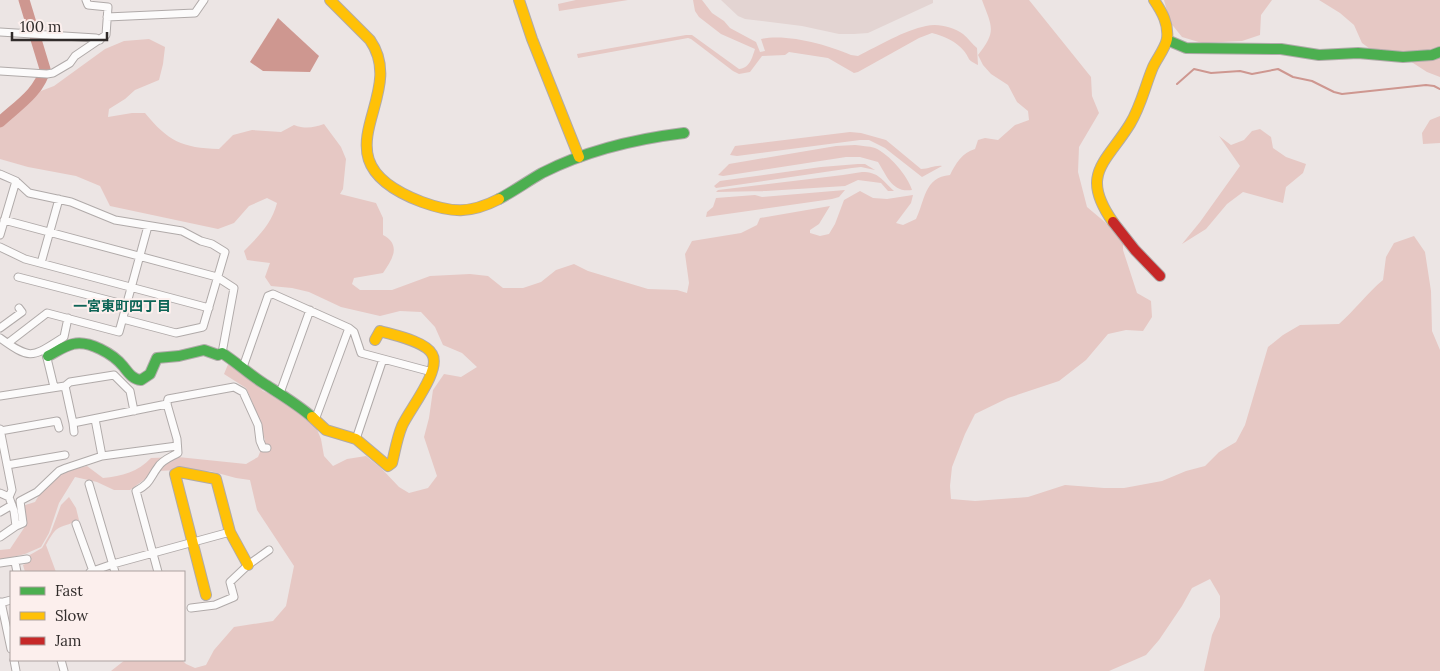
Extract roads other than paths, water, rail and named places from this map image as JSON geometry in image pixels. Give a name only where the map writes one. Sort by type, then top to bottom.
[{"type":"street","points":[[0,71],[53,73],[70,63],[75,56],[100,40],[106,35],[108,7],[91,6],[88,5],[86,0]]},
{"type":"street","points":[[107,17],[195,13],[204,0]]},
{"type":"street","points":[[330,0],[338,11],[374,45],[378,54],[380,66],[379,79],[367,133],[367,152],[370,164],[377,175],[388,185],[439,208],[457,212],[472,210],[488,204],[544,173],[579,157],[615,144],[649,136],[684,133]]},
{"type":"street","points":[[519,0],[532,39],[579,157]]},
{"type":"street","points":[[1154,0],[1165,16],[1167,40],[1156,60],[1130,123],[1101,163],[1097,172],[1100,198],[1104,208],[1138,254],[1160,276]]},
{"type":"street","points":[[0,32],[96,38],[100,40]]},
{"type":"street","points":[[1167,40],[1186,48],[1280,49],[1319,55],[1358,53],[1403,57],[1432,55],[1440,52]]},
{"type":"street","points":[[0,174],[16,181],[29,193],[71,202],[109,218],[182,231],[225,252],[203,327],[176,333],[123,319]]},
{"type":"street","points":[[0,233],[16,181]]},
{"type":"street","points":[[41,264],[59,199]]},
{"type":"street","points":[[4,220],[217,277],[234,288],[222,353]]},
{"type":"street","points":[[8,344],[47,313],[119,332],[148,226]]},
{"type":"street","points":[[0,247],[25,259],[41,264],[209,308]]},
{"type":"street","points":[[18,277],[126,305]]},
{"type":"street","points":[[243,367],[268,296],[273,294],[349,328],[354,332],[361,353],[432,372]]},
{"type":"street","points":[[0,328],[22,312],[19,308]]},
{"type":"street","points":[[280,393],[310,310]]},
{"type":"street","points":[[45,353],[64,337],[68,318]]},
{"type":"street","points":[[315,420],[349,328]]},
{"type":"street","points":[[0,338],[23,354],[29,355],[45,353],[70,345],[84,344],[117,359],[132,378],[137,380],[148,377],[158,358],[179,356],[204,350],[218,355],[222,353],[261,382],[298,405],[326,430],[356,439],[388,466],[392,463],[403,424],[428,384],[434,358],[432,353],[422,345],[380,331],[375,340]]},
{"type":"street","points":[[45,353],[54,387]]},
{"type":"street","points":[[356,439],[384,359]]},
{"type":"street","points":[[0,396],[65,386],[70,382],[114,375],[130,391],[134,411]]},
{"type":"street","points":[[65,386],[74,432]]},
{"type":"street","points":[[158,571],[136,491],[151,480],[157,468],[163,462],[178,453],[178,446],[167,404],[168,399],[234,387],[243,392],[258,425],[263,448],[267,448]]},
{"type":"street","points":[[73,423],[167,404]]},
{"type":"street","points":[[94,419],[102,456]]},
{"type":"street","points":[[16,526],[9,497],[12,490],[0,430],[57,421],[59,428]]},
{"type":"street","points":[[0,537],[23,522],[20,501],[37,492],[59,471],[102,456],[178,446]]},
{"type":"street","points":[[7,465],[65,454]]},
{"type":"street","points":[[206,595],[174,474],[179,472],[216,479],[230,532],[248,566]]},
{"type":"street","points":[[89,484],[115,571]]},
{"type":"street","points":[[0,493],[9,497]]},
{"type":"street","points":[[0,512],[12,505]]},
{"type":"street","points":[[76,524],[91,571]]},
{"type":"street","points":[[94,571],[230,532]]},
{"type":"street","points":[[191,608],[215,604],[234,597],[230,582],[270,550]]},
{"type":"street","points":[[0,563],[27,559]]},
{"type":"street","points":[[15,562],[17,571]]},
{"type":"street","points":[[0,602],[10,645]]},
{"type":"waterway","points":[[0,122],[33,92],[45,69],[24,0]]},
{"type":"waterway","points":[[1177,84],[1194,69],[1211,73],[1240,71],[1252,74],[1278,69],[1293,77],[1312,81],[1342,94],[1426,85],[1440,89]]},
{"type":"district","name":"一宮東町四丁目","points":[[122,306]]}]
